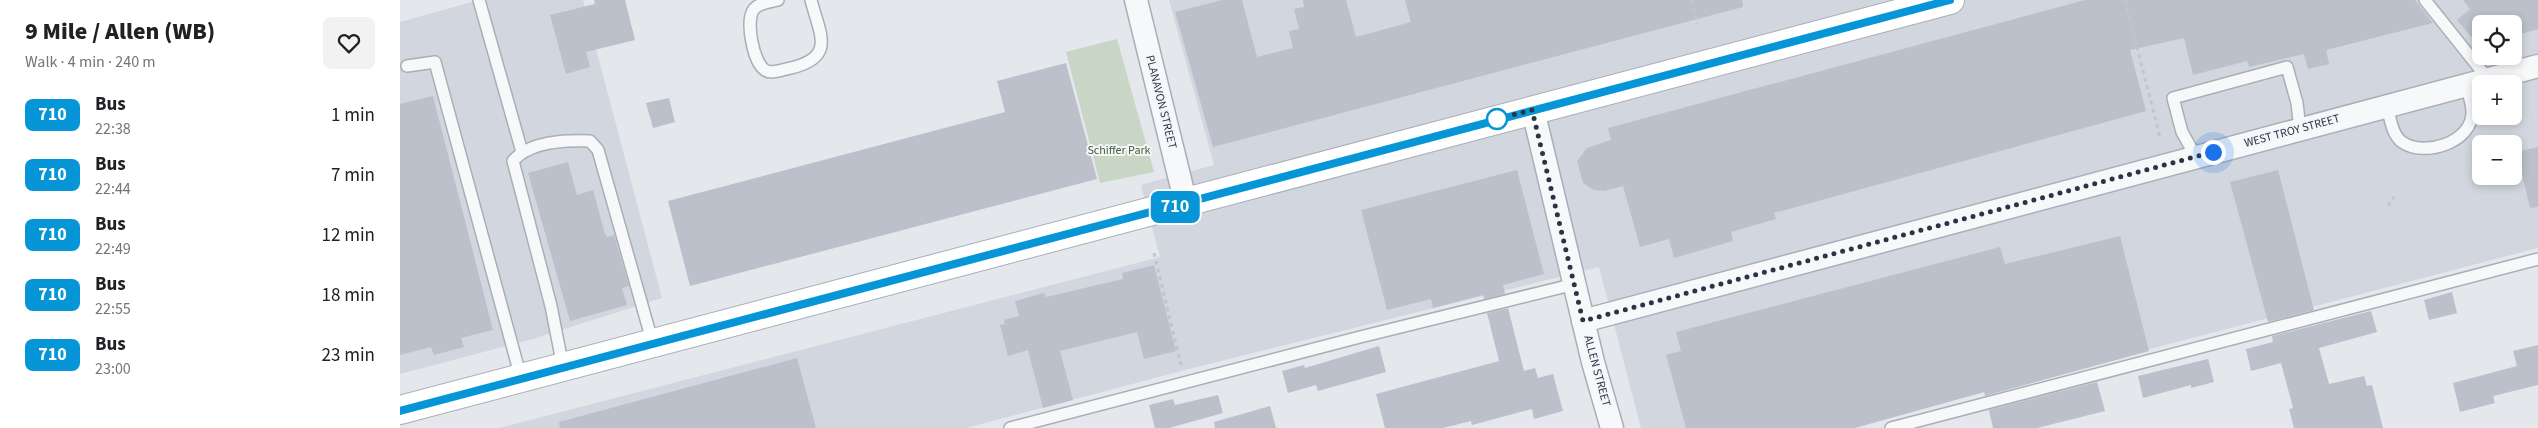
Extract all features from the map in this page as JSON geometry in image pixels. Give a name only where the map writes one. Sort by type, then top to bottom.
[{"type":"main road","points":[[400,410],[1186,204],[1532,110],[1950,0]]},
{"type":"street","name":"PLANAVON STREET","points":[[1138,0],[1186,204]]},
{"type":"street","name":"WEST TROY STREET","points":[[2503,75],[2538,66]]},
{"type":"street","name":"WEST TROY STREET","points":[[1583,321],[2472,83]]},
{"type":"street","name":"ALLEN STREET","points":[[1532,110],[1583,321],[1612,428]]},
{"type":"lane","points":[[479,0],[522,152]]},
{"type":"lane","points":[[778,0],[759,5],[749,18],[748,25],[759,63],[764,70],[771,72],[807,64],[821,50],[822,43],[811,0]]},
{"type":"lane","points":[[2425,0],[2485,75]]},
{"type":"lane","points":[[407,66],[434,62],[521,378]]},
{"type":"lane","points":[[2196,157],[2182,132],[2173,98],[2287,67],[2297,103],[2300,129]]},
{"type":"lane","points":[[2387,106],[2395,133],[2402,142],[2417,147],[2432,147],[2450,142],[2468,126],[2472,112],[2466,85]]},
{"type":"lane","points":[[563,367],[551,306],[512,161],[522,152],[543,144],[569,140],[590,140],[598,150],[653,344]]},
{"type":"lane","points":[[1890,428],[2538,259]]},
{"type":"lane","points":[[1010,428],[1360,336],[1575,284]]},
{"type":"path","points":[[1691,0],[1697,24]]},
{"type":"path","points":[[2125,0],[2160,137]]},
{"type":"path","points":[[2388,206],[2394,198]]},
{"type":"path","points":[[1154,253],[1182,370]]},
{"type":"shaded area","points":[[479,0],[583,0],[662,298],[533,339],[400,374],[400,22]]},
{"type":"shaded area","points":[[1169,0],[2538,0],[2538,248],[1847,428],[1641,428],[1599,267],[1189,369],[966,428],[499,428],[1160,257],[1141,185],[1214,165]]},
{"type":"green space","name":"Schiffer Park","points":[[1117,39],[1154,172],[1100,183],[1066,52]]},
{"type":"building","points":[[594,0],[625,0],[635,40],[586,52],[590,67],[566,74],[550,15],[595,4]]},
{"type":"building","points":[[1222,0],[1242,0],[1257,57],[1293,48],[1289,31],[1299,29],[1294,9],[1304,7],[1303,0],[1346,0],[1356,37],[1411,22],[1405,0],[1742,0],[1743,7],[1213,147],[1175,12]]},
{"type":"building","points":[[2085,0],[2415,0],[2433,23],[2326,50],[2329,64],[2308,69],[2304,54],[2249,67],[2247,61],[2193,75],[2184,38],[2130,50],[2146,111],[1774,213],[1776,219],[1731,232],[1733,241],[1674,258],[1669,239],[1640,247],[1623,186],[1604,191],[1594,190],[1583,183],[1577,161],[1587,148],[1611,140],[1608,128]]},
{"type":"building","points":[[2463,0],[2538,0],[2538,29],[2522,34],[2522,15],[2472,15],[2472,38],[2457,20],[2470,9]]},
{"type":"building","points":[[1066,63],[1097,179],[690,286],[668,201],[1005,112],[997,81]]},
{"type":"building","points":[[433,96],[493,330],[461,338],[464,347],[434,355],[431,347],[400,355],[400,104]]},
{"type":"building","points":[[669,98],[675,122],[653,128],[646,103]]},
{"type":"building","points":[[2538,147],[2538,207],[2530,208],[2522,174],[2522,151]]},
{"type":"building","points":[[568,162],[577,195],[593,190],[605,234],[607,237],[614,235],[629,286],[622,288],[627,305],[570,321],[528,173]]},
{"type":"building","points":[[1517,170],[1544,274],[1503,285],[1505,294],[1484,299],[1483,295],[1433,308],[1431,299],[1387,310],[1361,210]]},
{"type":"building","points":[[2278,170],[2314,310],[2268,322],[2230,182]]},
{"type":"building","points":[[2120,236],[2149,351],[1985,396],[1984,392],[1855,428],[1686,428],[1666,355],[1681,351],[1676,332],[2000,247],[2005,264]]},
{"type":"building","points":[[1154,265],[1176,351],[1144,359],[1137,332],[1060,351],[1073,400],[1043,408],[1028,350],[1008,356],[1000,325],[1005,324],[1004,320],[1019,316],[1015,301],[1044,293],[1046,297],[1123,279],[1122,273]]},
{"type":"building","points":[[2452,292],[2457,313],[2429,320],[2424,300]]},
{"type":"building","points":[[1508,308],[1524,371],[1535,368],[1538,378],[1553,374],[1563,411],[1534,419],[1532,409],[1472,425],[1471,421],[1443,428],[1385,428],[1376,394],[1499,361],[1487,313]]},
{"type":"building","points":[[2371,311],[2377,332],[2319,348],[2329,384],[2364,376],[2367,386],[2372,385],[2383,428],[2294,428],[2289,409],[2293,408],[2281,363],[2251,371],[2246,349],[2273,342],[2272,336]]},
{"type":"building","points":[[2538,345],[2538,385],[2493,396],[2495,403],[2460,412],[2453,383],[2517,366],[2513,351]]},
{"type":"building","points":[[1379,346],[1386,372],[1318,391],[1316,385],[1288,393],[1282,371],[1304,365],[1305,368]]},
{"type":"building","points":[[797,358],[816,428],[560,428],[559,422]]},
{"type":"building","points":[[2208,359],[2214,382],[2191,388],[2191,385],[2143,398],[2138,376]]},
{"type":"building","points":[[2097,382],[2105,411],[2037,428],[1993,428],[1989,410]]},
{"type":"building","points":[[1218,395],[1223,413],[1169,428],[1155,428],[1149,405],[1173,399],[1175,405]]},
{"type":"building","points":[[1270,406],[1276,428],[1215,428],[1214,422]]},
{"type":"bus line","name":"710","points":[[400,411],[1143,215],[1476,124],[1950,0]]},
{"type":"route","points":[[1497,119],[1532,110],[1583,321],[2213,152]]}]
